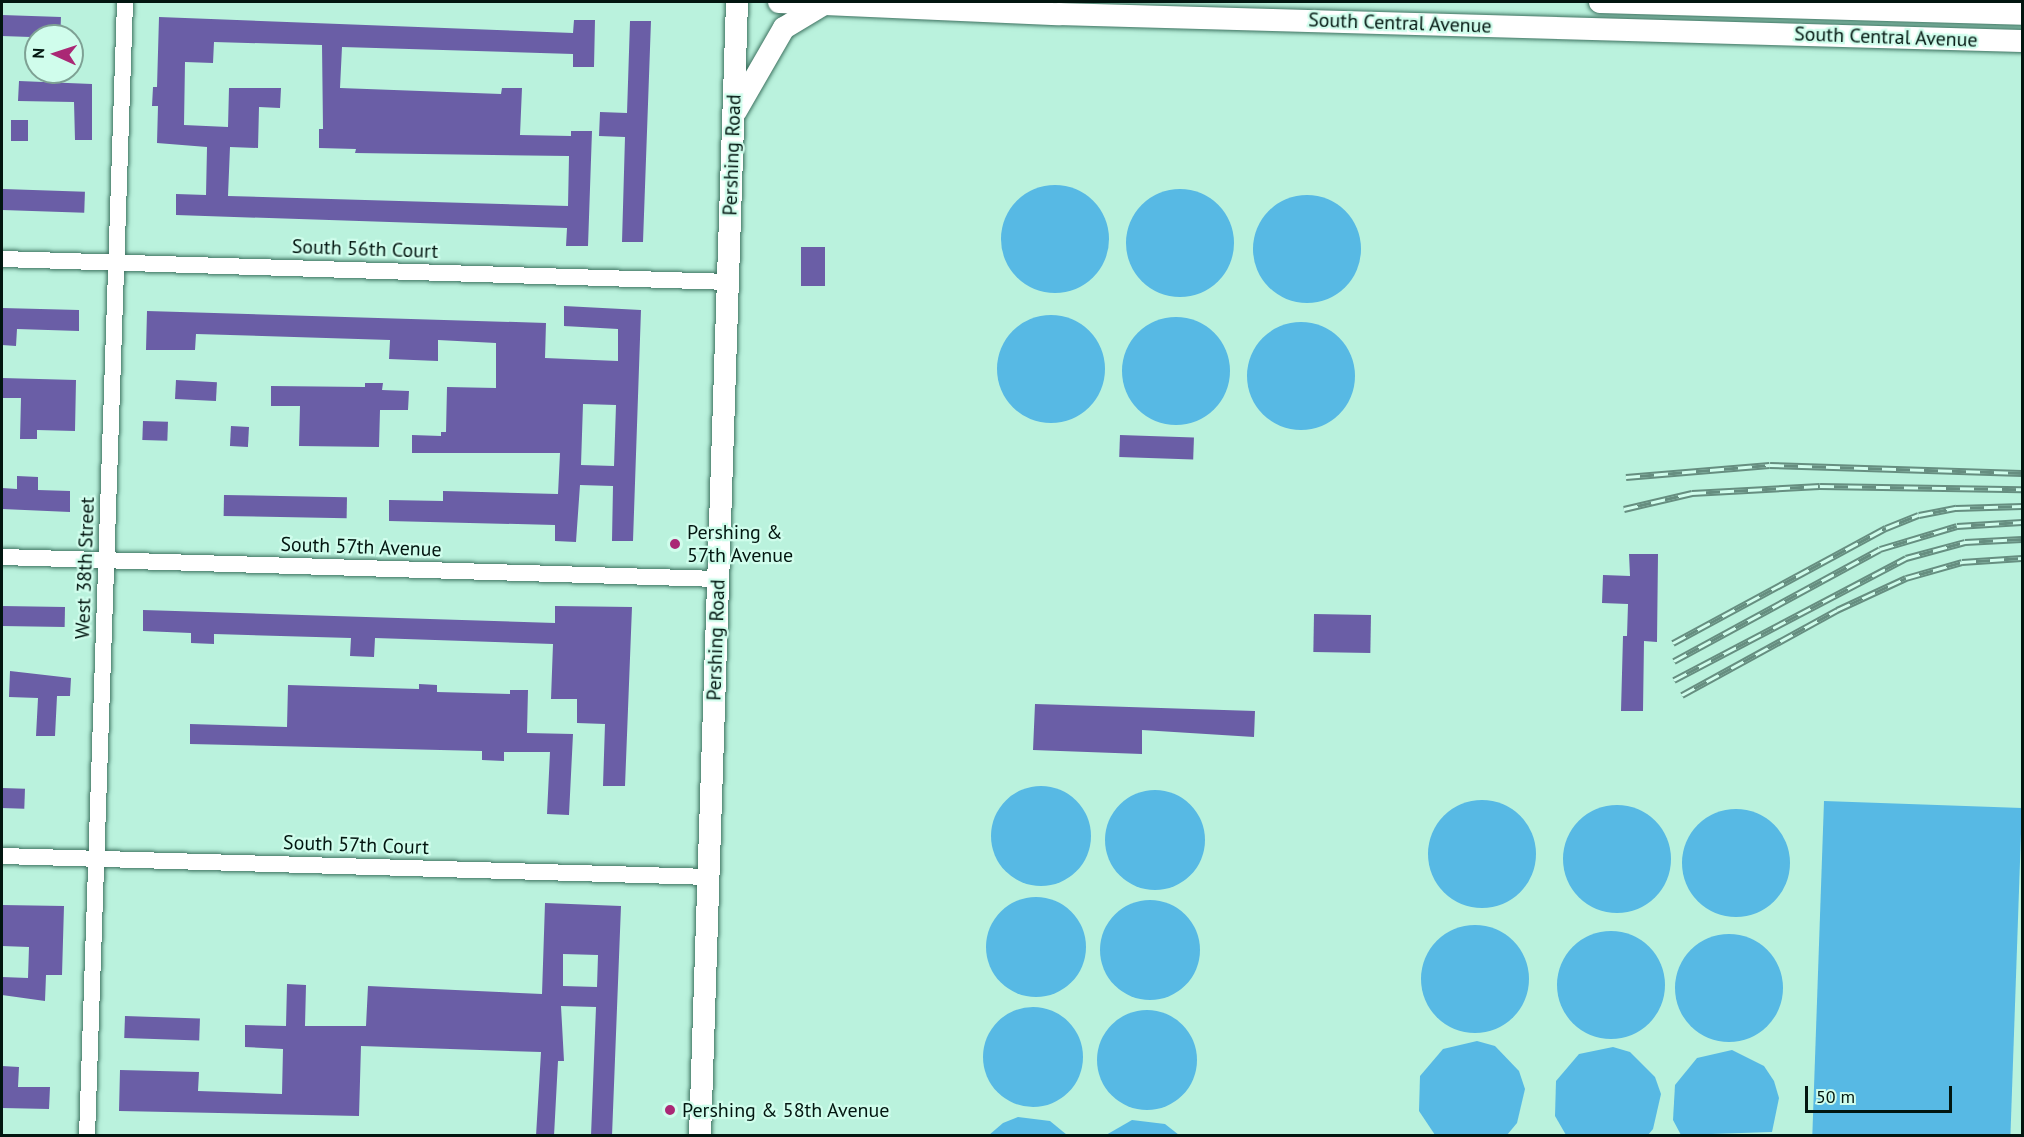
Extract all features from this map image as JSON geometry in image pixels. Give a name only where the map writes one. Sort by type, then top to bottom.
[{"type":"main road","name":"Pershing Road","points":[[700,1136],[737,2]]},
{"type":"main road","name":"South Central Avenue","points":[[779,2],[1058,14],[2022,41]]},
{"type":"main road","name":"South Central Avenue","points":[[1600,2],[2022,14]]},
{"type":"main road","points":[[734,115],[784,28],[824,4]]},
{"type":"street","name":"West 38th Street","points":[[87,1136],[124,2]]},
{"type":"street","name":"South 56th Court","points":[[2,260],[728,282]]},
{"type":"street","name":"South 57th Avenue","points":[[2,557],[718,579]]},
{"type":"street","name":"South 57th Court","points":[[2,856],[709,877]]},
{"type":"water","points":[[1055,185],[1076,189],[1093,201],[1105,218],[1109,239],[1105,260],[1093,277],[1076,289],[1055,293],[1034,289],[1017,277],[1005,260],[1001,239],[1005,218],[1017,201],[1034,189]]},
{"type":"water","points":[[1180,189],[1201,193],[1218,205],[1230,222],[1234,243],[1230,264],[1218,281],[1201,293],[1180,297],[1159,293],[1142,281],[1130,264],[1126,243],[1130,222],[1142,205],[1159,193]]},
{"type":"water","points":[[1307,195],[1328,199],[1345,211],[1357,228],[1361,249],[1357,270],[1345,287],[1328,299],[1307,303],[1286,299],[1269,287],[1257,270],[1253,249],[1257,228],[1269,211],[1286,199]]},
{"type":"water","points":[[1051,315],[1072,319],[1089,331],[1101,348],[1105,369],[1101,390],[1089,407],[1072,419],[1051,423],[1030,419],[1013,407],[1001,390],[997,369],[1001,348],[1013,331],[1030,319]]},
{"type":"water","points":[[1176,317],[1197,321],[1214,333],[1226,350],[1230,371],[1226,392],[1214,409],[1197,421],[1176,425],[1155,421],[1138,409],[1126,392],[1122,371],[1126,350],[1138,333],[1155,321]]},
{"type":"water","points":[[1301,322],[1322,326],[1339,338],[1351,355],[1355,376],[1351,397],[1339,414],[1322,426],[1301,430],[1280,426],[1263,414],[1251,397],[1247,376],[1251,355],[1263,338],[1280,326]]},
{"type":"water","points":[[1041,786],[1060,790],[1076,801],[1087,817],[1091,836],[1087,855],[1076,871],[1060,882],[1041,886],[1022,882],[1006,871],[995,855],[991,836],[995,817],[1006,801],[1022,790]]},
{"type":"water","points":[[1155,790],[1174,794],[1190,805],[1201,821],[1205,840],[1201,859],[1190,875],[1174,886],[1155,890],[1136,886],[1120,875],[1109,859],[1105,840],[1109,821],[1120,805],[1136,794]]},
{"type":"water","points":[[1482,800],[1503,804],[1520,816],[1532,833],[1536,854],[1532,875],[1520,892],[1503,904],[1482,908],[1461,904],[1444,892],[1432,875],[1428,854],[1432,833],[1444,816],[1461,804]]},
{"type":"water","points":[[1824,801],[2022,808],[2010,1136],[1812,1135]]},
{"type":"water","points":[[1617,805],[1638,809],[1655,821],[1667,838],[1671,859],[1667,880],[1655,897],[1638,909],[1617,913],[1596,909],[1579,897],[1567,880],[1563,859],[1567,838],[1579,821],[1596,809]]},
{"type":"water","points":[[1736,809],[1757,813],[1774,825],[1786,842],[1790,863],[1786,884],[1774,901],[1757,913],[1736,917],[1715,913],[1698,901],[1686,884],[1682,863],[1686,842],[1698,825],[1715,813]]},
{"type":"water","points":[[1036,897],[1055,901],[1071,912],[1082,928],[1086,947],[1082,966],[1071,982],[1055,993],[1036,997],[1017,993],[1001,982],[990,966],[986,947],[990,928],[1001,912],[1017,901]]},
{"type":"water","points":[[1150,900],[1169,904],[1185,915],[1196,931],[1200,950],[1196,969],[1185,985],[1169,996],[1150,1000],[1131,996],[1115,985],[1104,969],[1100,950],[1104,931],[1115,915],[1131,904]]},
{"type":"water","points":[[1475,925],[1496,929],[1513,941],[1525,958],[1529,979],[1525,1000],[1513,1017],[1496,1029],[1475,1033],[1454,1029],[1437,1017],[1425,1000],[1421,979],[1425,958],[1437,941],[1454,929]]},
{"type":"water","points":[[1611,931],[1632,935],[1649,947],[1661,964],[1665,985],[1661,1006],[1649,1023],[1632,1035],[1611,1039],[1590,1035],[1573,1023],[1561,1006],[1557,985],[1561,964],[1573,947],[1590,935]]},
{"type":"water","points":[[1729,934],[1750,938],[1767,950],[1779,967],[1783,988],[1779,1009],[1767,1026],[1750,1038],[1729,1042],[1708,1038],[1691,1026],[1679,1009],[1675,988],[1679,967],[1691,950],[1708,938]]},
{"type":"water","points":[[1033,1007],[1052,1011],[1068,1022],[1079,1038],[1083,1057],[1079,1076],[1068,1092],[1052,1103],[1033,1107],[1014,1103],[998,1092],[987,1076],[983,1057],[987,1038],[998,1022],[1014,1011]]},
{"type":"water","points":[[1147,1010],[1166,1014],[1182,1025],[1193,1041],[1197,1060],[1193,1079],[1182,1095],[1166,1106],[1147,1110],[1128,1106],[1112,1095],[1101,1079],[1097,1060],[1101,1041],[1112,1025],[1128,1014]]},
{"type":"water","points":[[1477,1041],[1495,1046],[1519,1071],[1525,1089],[1517,1123],[1507,1135],[1435,1135],[1419,1111],[1420,1076],[1443,1049]]},
{"type":"water","points":[[1613,1047],[1630,1052],[1655,1077],[1661,1094],[1653,1129],[1648,1135],[1566,1135],[1555,1116],[1556,1081],[1579,1054]]},
{"type":"water","points":[[1732,1050],[1764,1066],[1774,1081],[1779,1098],[1772,1132],[1681,1135],[1673,1120],[1675,1085],[1697,1058]]},
{"type":"water","points":[[1018,1117],[1050,1121],[1067,1135],[989,1135],[1003,1123]]},
{"type":"water","points":[[1132,1120],[1165,1124],[1179,1135],[1106,1135]]},
{"type":"building","points":[[2,15],[61,17],[61,24],[24,24],[24,37],[2,36]]},
{"type":"building","points":[[159,17],[573,33],[574,20],[595,20],[594,67],[573,67],[573,54],[342,47],[340,88],[501,94],[502,88],[522,88],[520,135],[571,136],[571,131],[592,131],[588,246],[566,246],[567,228],[176,215],[176,194],[206,195],[207,147],[157,143],[158,106],[152,106],[153,87],[157,87]],"holes":[[[214,42],[322,45],[323,129],[319,129],[319,148],[356,149],[355,153],[569,156],[568,206],[228,196],[230,147],[258,148],[259,107],[280,108],[281,88],[229,88],[228,127],[184,125],[185,62],[213,63]]]},
{"type":"building","points":[[630,21],[651,21],[643,242],[622,242],[625,137],[599,136],[600,112],[627,113]]},
{"type":"building","points":[[19,81],[24,81],[24,84],[92,84],[92,140],[75,140],[74,102],[18,101]]},
{"type":"building","points":[[11,120],[28,120],[28,141],[11,141]]},
{"type":"building","points":[[3,189],[85,192],[84,213],[2,210]]},
{"type":"building","points":[[801,247],[825,247],[825,286],[801,286]]},
{"type":"building","points":[[564,306],[641,310],[633,541],[612,541],[613,486],[580,485],[576,542],[555,541],[555,525],[389,521],[389,500],[443,501],[443,491],[558,494],[560,453],[412,453],[412,435],[441,436],[441,432],[446,432],[447,387],[496,388],[496,343],[438,340],[438,361],[389,359],[390,340],[196,334],[195,350],[146,350],[147,311],[546,323],[545,358],[618,361],[618,329],[564,326]],"holes":[[[583,404],[616,405],[614,466],[581,465]]]},
{"type":"building","points":[[2,308],[79,310],[79,331],[17,329],[16,346],[2,345]]},
{"type":"building","points":[[2,378],[76,380],[75,431],[37,430],[37,439],[20,439],[21,398],[2,398]]},
{"type":"building","points":[[176,380],[217,382],[216,401],[175,399]]},
{"type":"building","points":[[365,383],[383,383],[382,390],[409,391],[408,410],[380,410],[379,447],[299,446],[300,406],[271,406],[271,386],[365,387]]},
{"type":"building","points":[[143,421],[168,422],[167,441],[142,440]]},
{"type":"building","points":[[231,426],[249,427],[248,447],[230,446]]},
{"type":"building","points":[[1120,435],[1194,438],[1193,460],[1119,457]]},
{"type":"building","points":[[17,476],[38,477],[38,490],[70,491],[70,512],[2,509],[2,488],[17,489]]},
{"type":"building","points":[[224,495],[347,497],[347,518],[224,516]]},
{"type":"building","points":[[1629,554],[1658,554],[1657,642],[1644,641],[1643,711],[1621,711],[1623,636],[1627,636],[1628,604],[1602,603],[1603,575],[1630,576]]},
{"type":"building","points":[[2,606],[65,607],[65,627],[2,626]]},
{"type":"building","points":[[555,606],[632,607],[625,786],[603,786],[605,724],[577,723],[577,699],[551,699],[553,644],[375,638],[374,657],[350,656],[351,638],[214,634],[214,644],[191,643],[191,633],[143,631],[143,610],[555,623]]},
{"type":"building","points":[[1314,614],[1371,615],[1370,653],[1313,652]]},
{"type":"building","points":[[10,671],[71,678],[70,696],[57,696],[55,736],[36,736],[38,698],[9,697]]},
{"type":"building","points":[[419,684],[437,685],[437,692],[510,694],[510,690],[528,690],[527,733],[573,734],[569,815],[547,814],[550,752],[504,752],[504,761],[482,760],[482,751],[190,744],[190,724],[287,727],[288,685],[419,689]]},
{"type":"building","points":[[1035,704],[1255,711],[1254,737],[1142,730],[1142,754],[1033,750]]},
{"type":"building","points":[[2,788],[25,789],[24,809],[2,808]]},
{"type":"building","points":[[545,903],[621,906],[612,1136],[591,1136],[596,1007],[561,1006],[564,1061],[558,1061],[554,1136],[536,1136],[541,1052],[361,1046],[359,1116],[119,1111],[120,1070],[199,1072],[198,1091],[282,1094],[283,1049],[245,1047],[245,1025],[286,1026],[287,984],[306,985],[305,1026],[366,1026],[368,986],[542,994]],"holes":[[[563,954],[598,955],[597,987],[563,986]]]},
{"type":"building","points":[[2,905],[64,906],[62,975],[46,975],[45,1001],[2,995],[2,977],[28,978],[29,947],[2,946]]},
{"type":"building","points":[[125,1016],[200,1019],[199,1041],[124,1038]]},
{"type":"building","points":[[2,1066],[19,1067],[18,1087],[50,1087],[49,1109],[2,1108]]},
{"type":"railway","points":[[1626,477],[1770,465],[2022,473]]},
{"type":"railway","points":[[1624,509],[1692,493],[1820,486],[2022,489]]},
{"type":"railway","points":[[1673,643],[1886,528],[1919,515],[1956,508],[2022,506]]},
{"type":"railway","points":[[1674,661],[1880,549],[1957,526],[2022,522]]},
{"type":"railway","points":[[1674,680],[1906,558],[1965,542],[2022,539]]},
{"type":"railway","points":[[1682,695],[1837,610],[1906,578],[1962,562],[2022,558]]},
{"type":"place","name":"Pershing & 57th Avenue","points":[[675,544]]},
{"type":"place","name":"Pershing & 58th Avenue","points":[[670,1110]]}]
